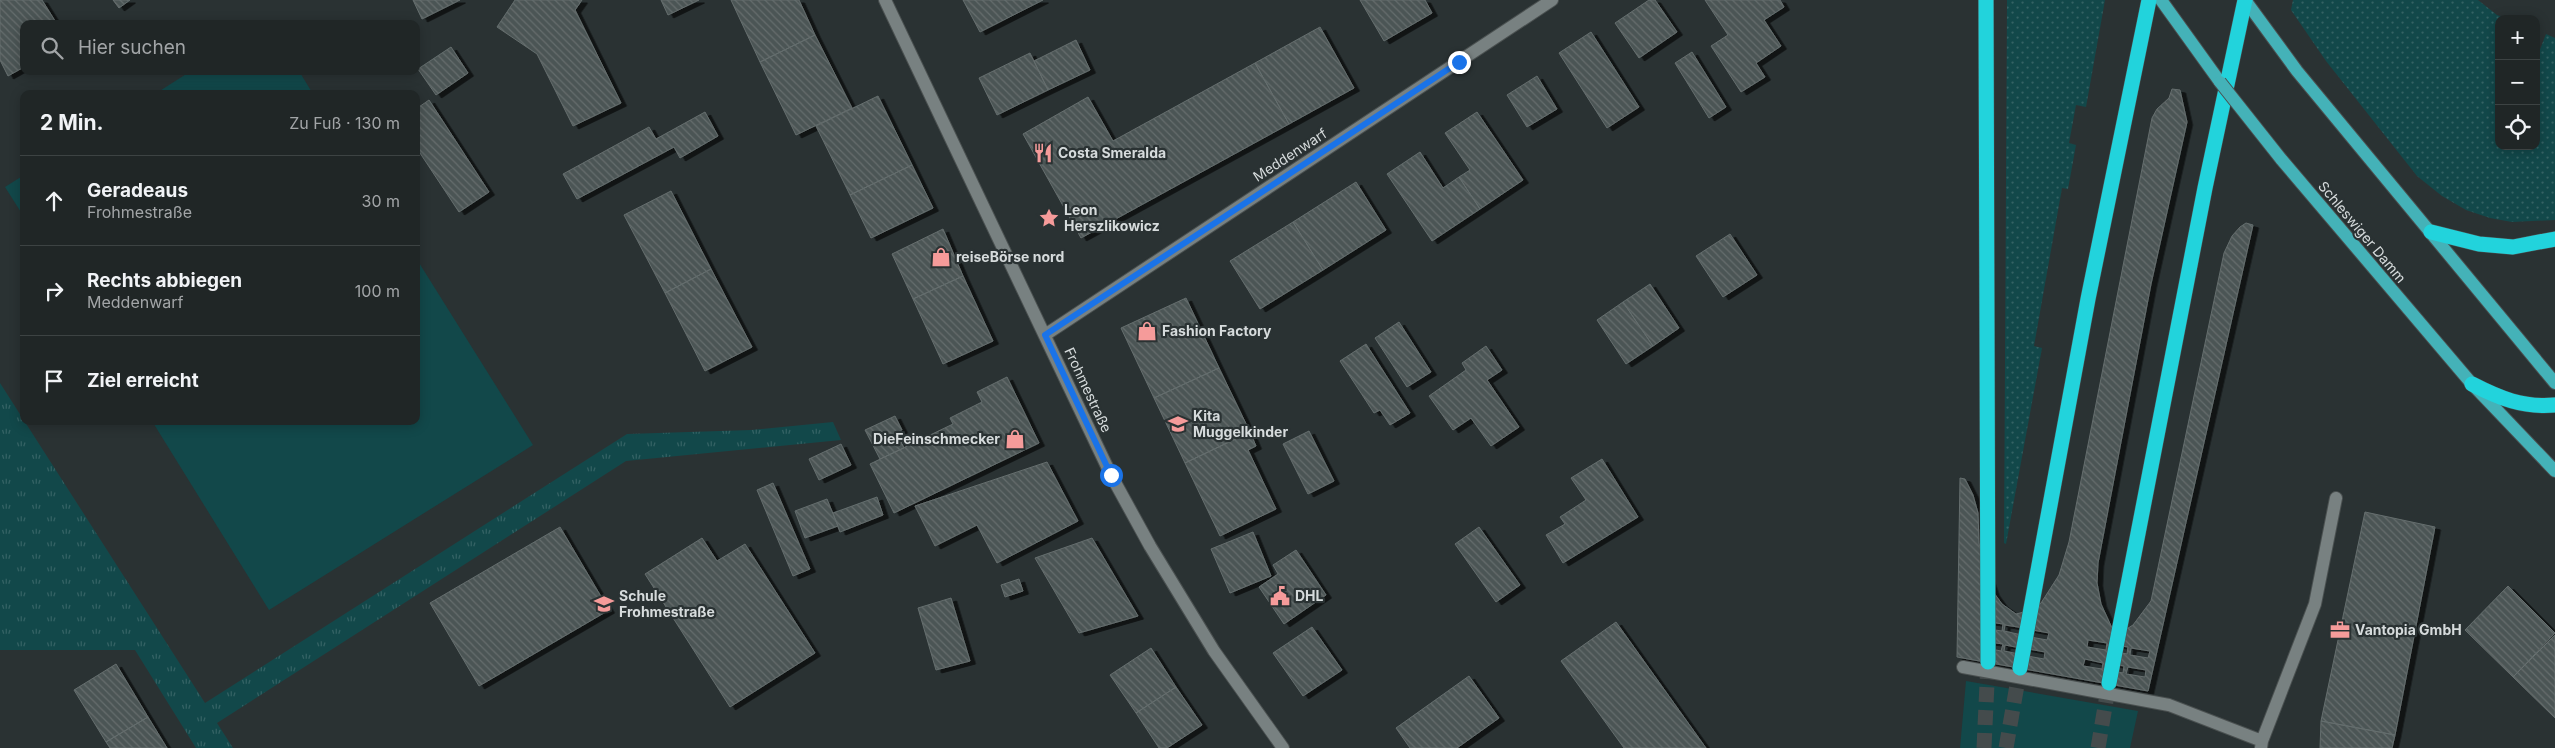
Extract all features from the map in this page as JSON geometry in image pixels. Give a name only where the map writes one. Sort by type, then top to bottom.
[{"type":"highway","points":[[1986,0],[1988,662]]},
{"type":"highway","points":[[2020,668],[2088,299],[2149,0]]},
{"type":"highway","points":[[2108,684],[2203,198],[2245,0]]},
{"type":"highway","points":[[2431,232],[2479,244],[2496,246],[2513,246],[2555,239]]},
{"type":"highway","points":[[2472,384],[2511,402],[2535,405],[2555,404]]},
{"type":"main road","name":"Schleswiger Damm","points":[[2161,0],[2220,82],[2281,159],[2472,384],[2555,471]]},
{"type":"main road","points":[[2245,0],[2297,71],[2555,383]]},
{"type":"street","name":"Frohmestraße","points":[[884,0],[1111,475],[1150,546],[1214,651],[1283,748]]},
{"type":"street","name":"Meddenwarf","points":[[1045,335],[1552,0]]},
{"type":"street","points":[[1963,667],[2169,705],[2261,744],[2315,604],[2336,498]]},
{"type":"green space","points":[[2007,0],[2105,0],[2086,107],[2076,105],[2069,143],[2076,145],[2068,189],[2062,188],[2034,346],[2042,348],[2006,544],[2004,543]]},
{"type":"green space","points":[[2293,0],[2478,0],[2497,15],[2495,15],[2495,150],[2540,150],[2540,49],[2546,34],[2555,38],[2555,220],[2512,222],[2490,218],[2466,210],[2442,196],[2417,176],[2326,61],[2291,10]]},
{"type":"green space","points":[[185,75],[301,75],[311,90],[161,90]]},
{"type":"green space","points":[[20,178],[20,211],[5,187]]},
{"type":"green space","points":[[420,264],[533,445],[269,610],[154,425],[420,425]]},
{"type":"green space","points":[[0,383],[20,414],[20,425],[27,425],[205,703],[627,434],[751,430],[833,422],[841,440],[626,461],[217,723],[233,748],[196,748],[135,650],[0,650]]},
{"type":"green space","points":[[1966,681],[2138,711],[2130,748],[1960,748]]},
{"type":"building","points":[[0,0],[42,0],[54,20],[20,20],[20,69],[8,76],[0,60]]},
{"type":"building","points":[[113,0],[130,0],[119,8]]},
{"type":"building","points":[[413,0],[460,0],[422,19]]},
{"type":"building","points":[[515,0],[582,0],[575,10],[621,103],[573,126],[537,54],[497,27]]},
{"type":"building","points":[[661,0],[699,0],[668,15]]},
{"type":"building","points":[[731,0],[799,0],[815,35],[760,62]]},
{"type":"building","points":[[963,0],[1043,0],[980,32]]},
{"type":"building","points":[[1360,0],[1425,0],[1432,13],[1384,41]]},
{"type":"building","points":[[1649,0],[1655,0],[1677,32],[1639,58],[1615,23]]},
{"type":"building","points":[[1705,0],[1780,0],[1784,7],[1764,20],[1781,46],[1756,63],[1765,77],[1741,92],[1711,46],[1728,35]]},
{"type":"building","points":[[1320,27],[1354,88],[1289,124],[1255,63]]},
{"type":"building","points":[[1591,32],[1639,107],[1607,128],[1559,53]]},
{"type":"building","points":[[815,35],[852,108],[796,135],[760,62]]},
{"type":"building","points":[[1076,40],[1090,70],[1048,90],[1034,61]]},
{"type":"building","points":[[451,47],[468,73],[436,95],[420,72],[420,68]]},
{"type":"building","points":[[1692,52],[1726,107],[1709,118],[1675,63]]},
{"type":"building","points":[[1030,53],[1048,90],[997,115],[979,78]]},
{"type":"building","points":[[1255,63],[1289,124],[1081,238],[1023,134],[1088,97],[1113,141]]},
{"type":"building","points":[[1537,76],[1557,109],[1527,127],[1507,95]]},
{"type":"building","points":[[2172,89],[2180,90],[2187,122],[2151,284],[2098,563],[2097,583],[2101,604],[2112,628],[2125,630],[2133,625],[2151,601],[2224,253],[2232,236],[2240,227],[2246,223],[2253,225],[2148,691],[1957,657],[1960,478],[1965,479],[1973,495],[1978,513],[1979,543],[1983,562],[1994,593],[2002,604],[2016,614],[2032,610],[2041,603],[2059,575],[2069,542],[2152,118],[2157,109],[2169,98]],"holes":[[[1983,621],[2003,624],[2002,631],[1981,628]],[[2005,625],[2024,628],[2022,635],[2004,631]],[[2027,629],[2049,633],[2047,640],[2025,636]],[[2088,640],[2107,643],[2106,650],[2087,647]],[[1982,641],[2003,644],[2001,651],[1981,647]],[[2109,644],[2128,647],[2127,654],[2108,650]],[[2005,645],[2021,648],[2019,654],[2004,651]],[[2023,648],[2045,652],[2044,659],[2022,655]],[[2131,648],[2150,651],[2148,658],[2130,655]],[[2085,659],[2103,663],[2102,669],[2083,666]],[[2106,663],[2124,666],[2123,673],[2104,669]],[[2128,667],[2146,670],[2145,677],[2126,674]]]},
{"type":"building","points":[[878,96],[912,165],[850,195],[816,126]]},
{"type":"building","points":[[429,100],[489,192],[459,212],[420,153],[420,106]]},
{"type":"building","points":[[705,112],[718,136],[680,158],[674,147],[577,199],[563,174],[649,127],[656,139]]},
{"type":"building","points":[[1477,112],[1523,180],[1480,209],[1459,177],[1470,170],[1445,133]]},
{"type":"building","points":[[1420,152],[1443,188],[1459,177],[1480,209],[1432,241],[1387,174]]},
{"type":"building","points":[[912,165],[933,208],[871,238],[850,195]]},
{"type":"building","points":[[1356,182],[1386,230],[1323,270],[1293,222]]},
{"type":"building","points":[[671,191],[711,269],[665,293],[624,215]]},
{"type":"building","points":[[1293,222],[1323,270],[1260,309],[1230,261]]},
{"type":"building","points":[[943,229],[963,276],[913,299],[892,254]]},
{"type":"building","points":[[1730,234],[1757,275],[1723,297],[1696,256]]},
{"type":"building","points":[[711,269],[752,347],[705,371],[665,293]]},
{"type":"building","points":[[963,276],[993,341],[943,364],[913,299]]},
{"type":"building","points":[[1650,284],[1679,328],[1653,346],[1623,302]]},
{"type":"building","points":[[1186,298],[1219,368],[1154,398],[1121,328]]},
{"type":"building","points":[[1623,302],[1653,346],[1626,364],[1597,320]]},
{"type":"building","points":[[1399,322],[1431,372],[1407,387],[1375,338]]},
{"type":"building","points":[[1366,344],[1410,413],[1390,425],[1380,410],[1374,413],[1340,361]]},
{"type":"building","points":[[1486,346],[1502,370],[1487,380],[1519,427],[1491,446],[1471,418],[1453,430],[1429,396],[1466,370],[1462,363]]},
{"type":"building","points":[[1219,368],[1250,432],[1185,463],[1154,398]]},
{"type":"building","points":[[1007,377],[1039,443],[894,513],[870,464],[953,424],[950,418],[982,402],[977,392]]},
{"type":"building","points":[[895,416],[902,430],[897,432],[904,448],[880,459],[865,430]]},
{"type":"building","points":[[1309,431],[1334,481],[1308,494],[1283,444]]},
{"type":"building","points":[[1250,432],[1256,446],[1248,450],[1276,509],[1220,536],[1185,463]]},
{"type":"building","points":[[841,444],[851,465],[819,480],[809,459]]},
{"type":"building","points":[[1602,459],[1638,517],[1563,563],[1546,535],[1565,524],[1560,517],[1586,500],[1571,478]]},
{"type":"building","points":[[1047,462],[1078,521],[997,563],[977,525],[935,546],[915,506]]},
{"type":"building","points":[[773,483],[810,569],[793,576],[757,490]]},
{"type":"building","points":[[877,497],[883,515],[840,532],[833,513]]},
{"type":"building","points":[[827,499],[838,526],[805,538],[795,511]]},
{"type":"building","points":[[2365,512],[2435,527],[2395,735],[2321,721]]},
{"type":"building","points":[[560,527],[609,610],[479,686],[430,603]]},
{"type":"building","points":[[1479,527],[1520,585],[1496,602],[1455,544]]},
{"type":"building","points":[[1253,532],[1271,576],[1230,593],[1211,549]]},
{"type":"building","points":[[702,538],[717,561],[745,544],[815,653],[730,707],[645,574]]},
{"type":"building","points":[[1092,538],[1138,616],[1079,633],[1035,558]]},
{"type":"building","points":[[1296,550],[1326,595],[1284,624],[1259,587],[1278,574],[1273,565]]},
{"type":"building","points":[[1019,579],[1023,591],[1005,597],[1001,585]]},
{"type":"building","points":[[2508,586],[2555,633],[2513,677],[2465,630]]},
{"type":"building","points":[[951,598],[970,661],[936,670],[918,608]]},
{"type":"building","points":[[1616,622],[1706,748],[1624,748],[1561,661]]},
{"type":"building","points":[[1312,627],[1342,670],[1303,696],[1273,653]]},
{"type":"building","points":[[2555,635],[2555,718],[2513,677]]},
{"type":"building","points":[[1151,648],[1176,687],[1136,713],[1110,675]]},
{"type":"building","points":[[116,664],[148,717],[106,742],[74,690]]},
{"type":"building","points":[[1469,676],[1499,718],[1457,748],[1410,748],[1396,728]]},
{"type":"building","points":[[1176,687],[1202,725],[1167,748],[1159,748],[1136,713]]},
{"type":"building","points":[[148,717],[167,748],[110,748],[106,742]]},
{"type":"building","points":[[2321,721],[2395,735],[2392,748],[2320,748]]},
{"type":"tunnel","points":[[1984,748],[1988,662]]},
{"type":"tunnel","points":[[2006,748],[2020,668]]},
{"type":"tunnel","points":[[2098,748],[2109,683]]},
{"type":"place","name":"Costa Smeralda","points":[[1043,153]]},
{"type":"place","name":"Leon Herszlikowicz","points":[[1049,218]]},
{"type":"place","name":"reiseBörse nord","points":[[941,257]]},
{"type":"place","name":"Fashion Factory","points":[[1147,331]]},
{"type":"place","name":"Kita Muggelkinder","points":[[1178,424]]},
{"type":"place","name":"DieFeinschmecker","points":[[1015,439]]},
{"type":"place","name":"DHL","points":[[1280,596]]},
{"type":"place","name":"Schule Frohmestraße","points":[[604,604]]},
{"type":"place","name":"Vantopia GmbH","points":[[2340,630]]},
{"type":"route","points":[[1111,475],[1045,335],[1459,62]]}]
